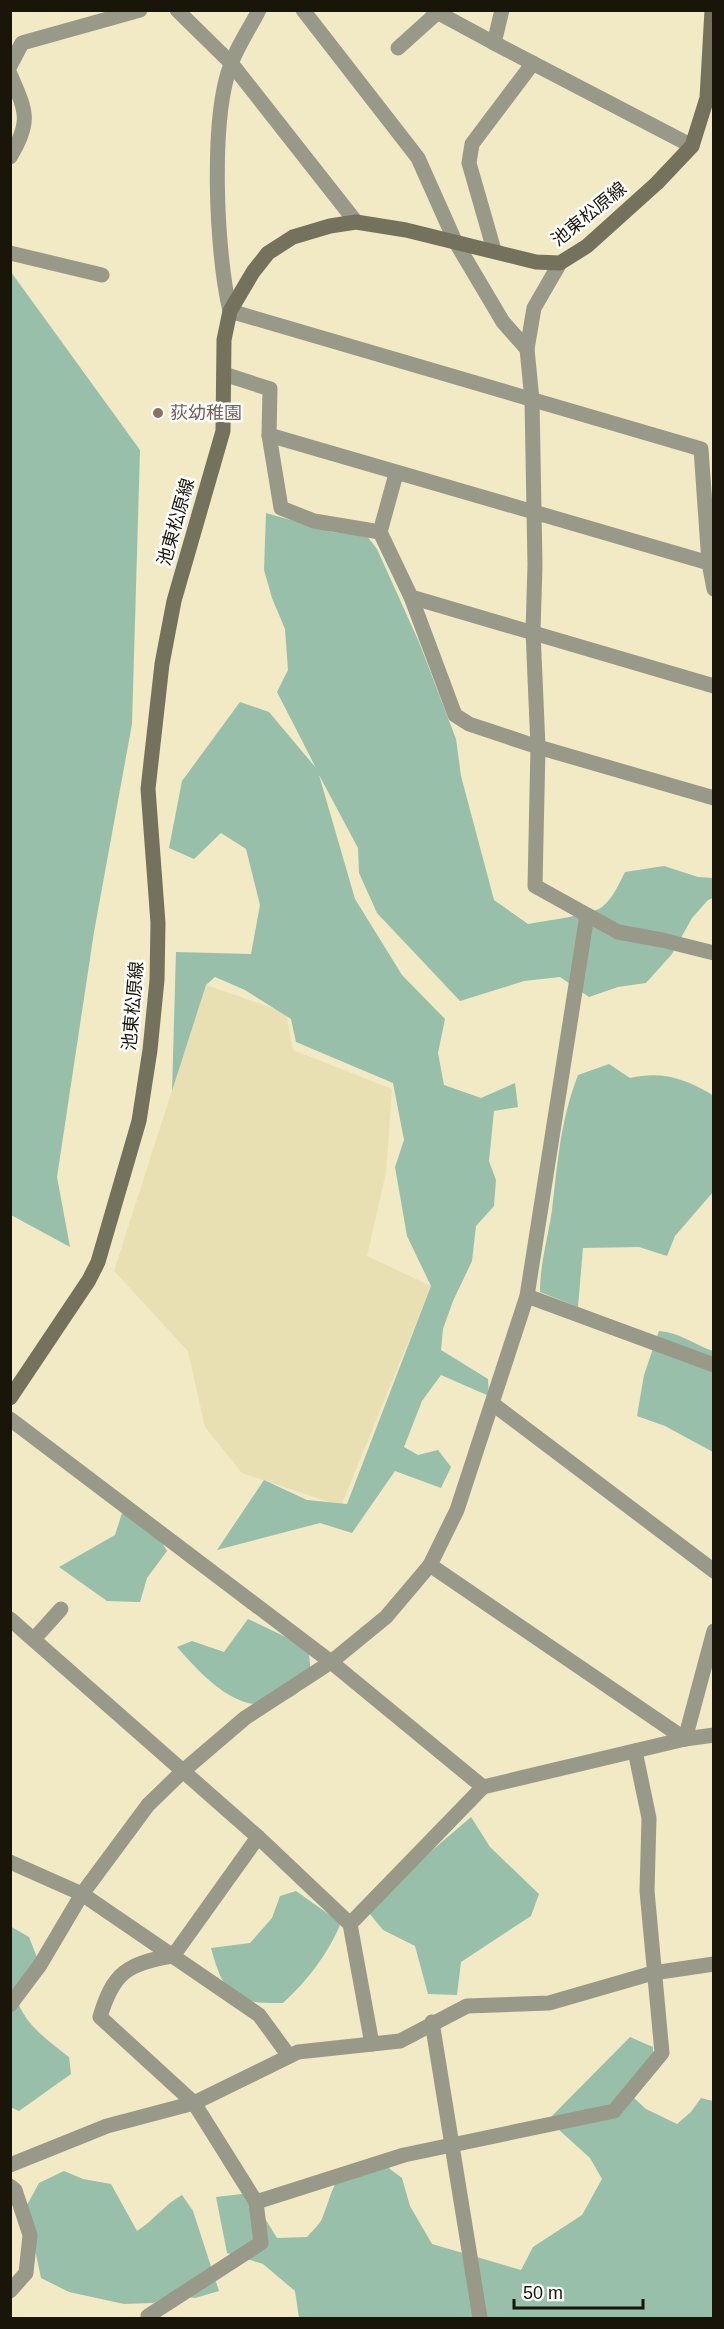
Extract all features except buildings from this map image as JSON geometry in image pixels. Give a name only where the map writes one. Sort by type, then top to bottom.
[{"type":"main road","name":"池東松原線","points":[[10,1398],[89,1280],[98,1262],[139,1121],[157,980],[158,923],[148,789],[162,663],[174,601],[223,431],[224,340],[230,311],[253,272],[268,254],[293,237],[312,229],[356,222],[455,241],[537,262],[560,263],[587,246],[657,183],[692,146],[707,98],[713,48],[712,10]]},
{"type":"street","points":[[10,66],[22,43],[140,10]]},
{"type":"street","points":[[177,10],[231,63],[356,222]]},
{"type":"street","points":[[259,10],[231,63],[222,94],[218,157],[219,222],[224,288],[230,311],[701,449],[709,563],[714,589]]},
{"type":"street","points":[[303,10],[418,158],[455,241],[503,322],[526,350]]},
{"type":"street","points":[[494,43],[502,10]]},
{"type":"street","points":[[398,48],[435,12],[692,146]]},
{"type":"street","points":[[494,250],[469,163],[472,144],[532,63]]},
{"type":"street","points":[[10,74],[25,108],[24,135],[10,157]]},
{"type":"street","points":[[10,253],[102,275]]},
{"type":"street","points":[[560,263],[534,308],[526,350],[532,400],[535,565],[533,631],[538,747],[535,886],[618,933],[662,940],[714,953]]},
{"type":"street","points":[[224,374],[270,389],[269,435],[280,508],[314,521],[380,532]]},
{"type":"street","points":[[269,435],[396,474],[709,563]]},
{"type":"street","points":[[396,474],[380,532],[411,597],[455,715],[469,724],[538,747],[714,798]]},
{"type":"street","points":[[411,597],[714,686]]},
{"type":"street","points":[[10,2005],[40,1965],[82,1893],[148,1805],[183,1771],[245,1718],[331,1662],[386,1617],[430,1565],[457,1510],[526,1296],[542,1216],[587,915]]},
{"type":"street","points":[[526,1296],[714,1365]]},
{"type":"street","points":[[493,1404],[714,1571]]},
{"type":"street","points":[[10,1419],[331,1662],[483,1787]]},
{"type":"street","points":[[430,1565],[685,1739]]},
{"type":"street","points":[[34,1639],[61,1609]]},
{"type":"street","points":[[10,1619],[258,1837],[350,1924],[372,2044]]},
{"type":"street","points":[[685,1739],[714,1631]]},
{"type":"street","points":[[350,1924],[483,1787],[685,1739],[714,1736]]},
{"type":"street","points":[[256,2202],[404,2155],[614,2112],[662,2053],[647,1891],[649,1818],[635,1751]]},
{"type":"street","points":[[148,2316],[261,2243],[256,2202],[194,2103],[100,2017],[109,1988],[122,1974],[147,1960],[173,1956],[258,1837]]},
{"type":"street","points":[[10,1862],[82,1893],[259,2015],[289,2056]]},
{"type":"street","points":[[10,2165],[107,2126],[194,2103],[298,2052],[400,2041],[432,2022],[467,2006],[549,2003],[653,1973],[714,1964]]},
{"type":"street","points":[[432,2022],[454,2144],[467,2248],[480,2319]]},
{"type":"street","points":[[10,2186],[15,2190],[30,2235],[26,2273],[10,2291]]},
{"type":"shaded area","points":[[206,985],[286,1013],[293,1050],[392,1089],[386,1172],[367,1256],[431,1286],[341,1506],[242,1473],[205,1427],[188,1351],[114,1271]]},
{"type":"green space","points":[[11,272],[140,450],[132,724],[94,932],[57,1177],[70,1247],[11,1215]]},
{"type":"green space","points":[[266,513],[333,532],[367,536],[377,549],[419,642],[456,739],[461,776],[494,900],[528,924],[588,913],[606,903],[625,872],[664,866],[698,877],[713,878],[713,898],[708,900],[692,918],[672,954],[646,983],[618,987],[589,997],[560,977],[524,981],[460,1001],[377,913],[359,873],[358,848],[319,775],[355,899],[402,975],[445,1019],[438,1053],[444,1085],[481,1098],[515,1083],[518,1107],[494,1111],[489,1161],[496,1180],[494,1206],[476,1226],[472,1261],[443,1329],[441,1350],[488,1379],[489,1396],[441,1375],[422,1401],[404,1447],[418,1455],[438,1450],[451,1467],[441,1488],[395,1471],[352,1533],[320,1523],[217,1550],[264,1480],[307,1500],[347,1504],[431,1286],[407,1236],[395,1167],[404,1140],[393,1083],[296,1042],[291,1019],[245,990],[215,977],[206,985],[172,1091],[176,952],[251,954],[260,905],[246,849],[221,833],[194,859],[169,848],[182,781],[240,702],[269,712],[316,768],[277,692],[288,670],[285,629],[272,598],[264,570]]},
{"type":"green space","points":[[609,1064],[630,1078],[652,1075],[672,1077],[711,1094],[714,1098],[713,1192],[675,1236],[667,1256],[639,1247],[583,1248],[578,1307],[540,1292],[541,1271],[552,1210],[560,1142],[572,1092],[578,1075]]},
{"type":"green space","points":[[659,1331],[680,1336],[713,1351],[713,1452],[665,1426],[637,1416],[644,1375]]},
{"type":"green space","points":[[123,1510],[153,1528],[167,1551],[147,1578],[140,1602],[107,1601],[59,1567],[115,1535]]},
{"type":"green space","points":[[248,1619],[294,1641],[309,1654],[311,1675],[293,1696],[276,1703],[259,1705],[243,1702],[214,1684],[177,1647],[192,1641],[224,1652]]},
{"type":"green space","points":[[471,1817],[490,1847],[539,1894],[531,1916],[461,1962],[457,1995],[428,1994],[415,1946],[383,1930],[365,1908]]},
{"type":"green space","points":[[296,1891],[341,1923],[330,1946],[317,1966],[283,2003],[252,2001],[233,1993],[221,1977],[211,1948],[250,1943],[272,1918],[280,1896]]},
{"type":"green space","points":[[10,1926],[29,1937],[40,1965],[16,1997],[20,2007],[37,2031],[69,2057],[71,2074],[19,2111],[10,2107]]},
{"type":"green space","points":[[630,2037],[653,2047],[653,2066],[633,2097],[646,2109],[677,2124],[691,2112],[701,2098],[713,2101],[713,2318],[299,2318],[295,2291],[263,2264],[227,2253],[216,2197],[242,2194],[264,2217],[277,2238],[307,2237],[322,2219],[334,2186],[345,2171],[364,2162],[378,2160],[402,2178],[410,2206],[432,2244],[521,2270],[533,2247],[582,2215],[602,2179],[590,2158],[548,2120]]},
{"type":"green space","points":[[64,2171],[83,2179],[111,2184],[137,2231],[182,2195],[193,2211],[219,2291],[195,2298],[171,2295],[153,2303],[124,2304],[69,2292],[41,2278],[26,2207],[39,2183]]},
{"type":"place","name":"荻幼稚園","points":[[158,413]]}]
